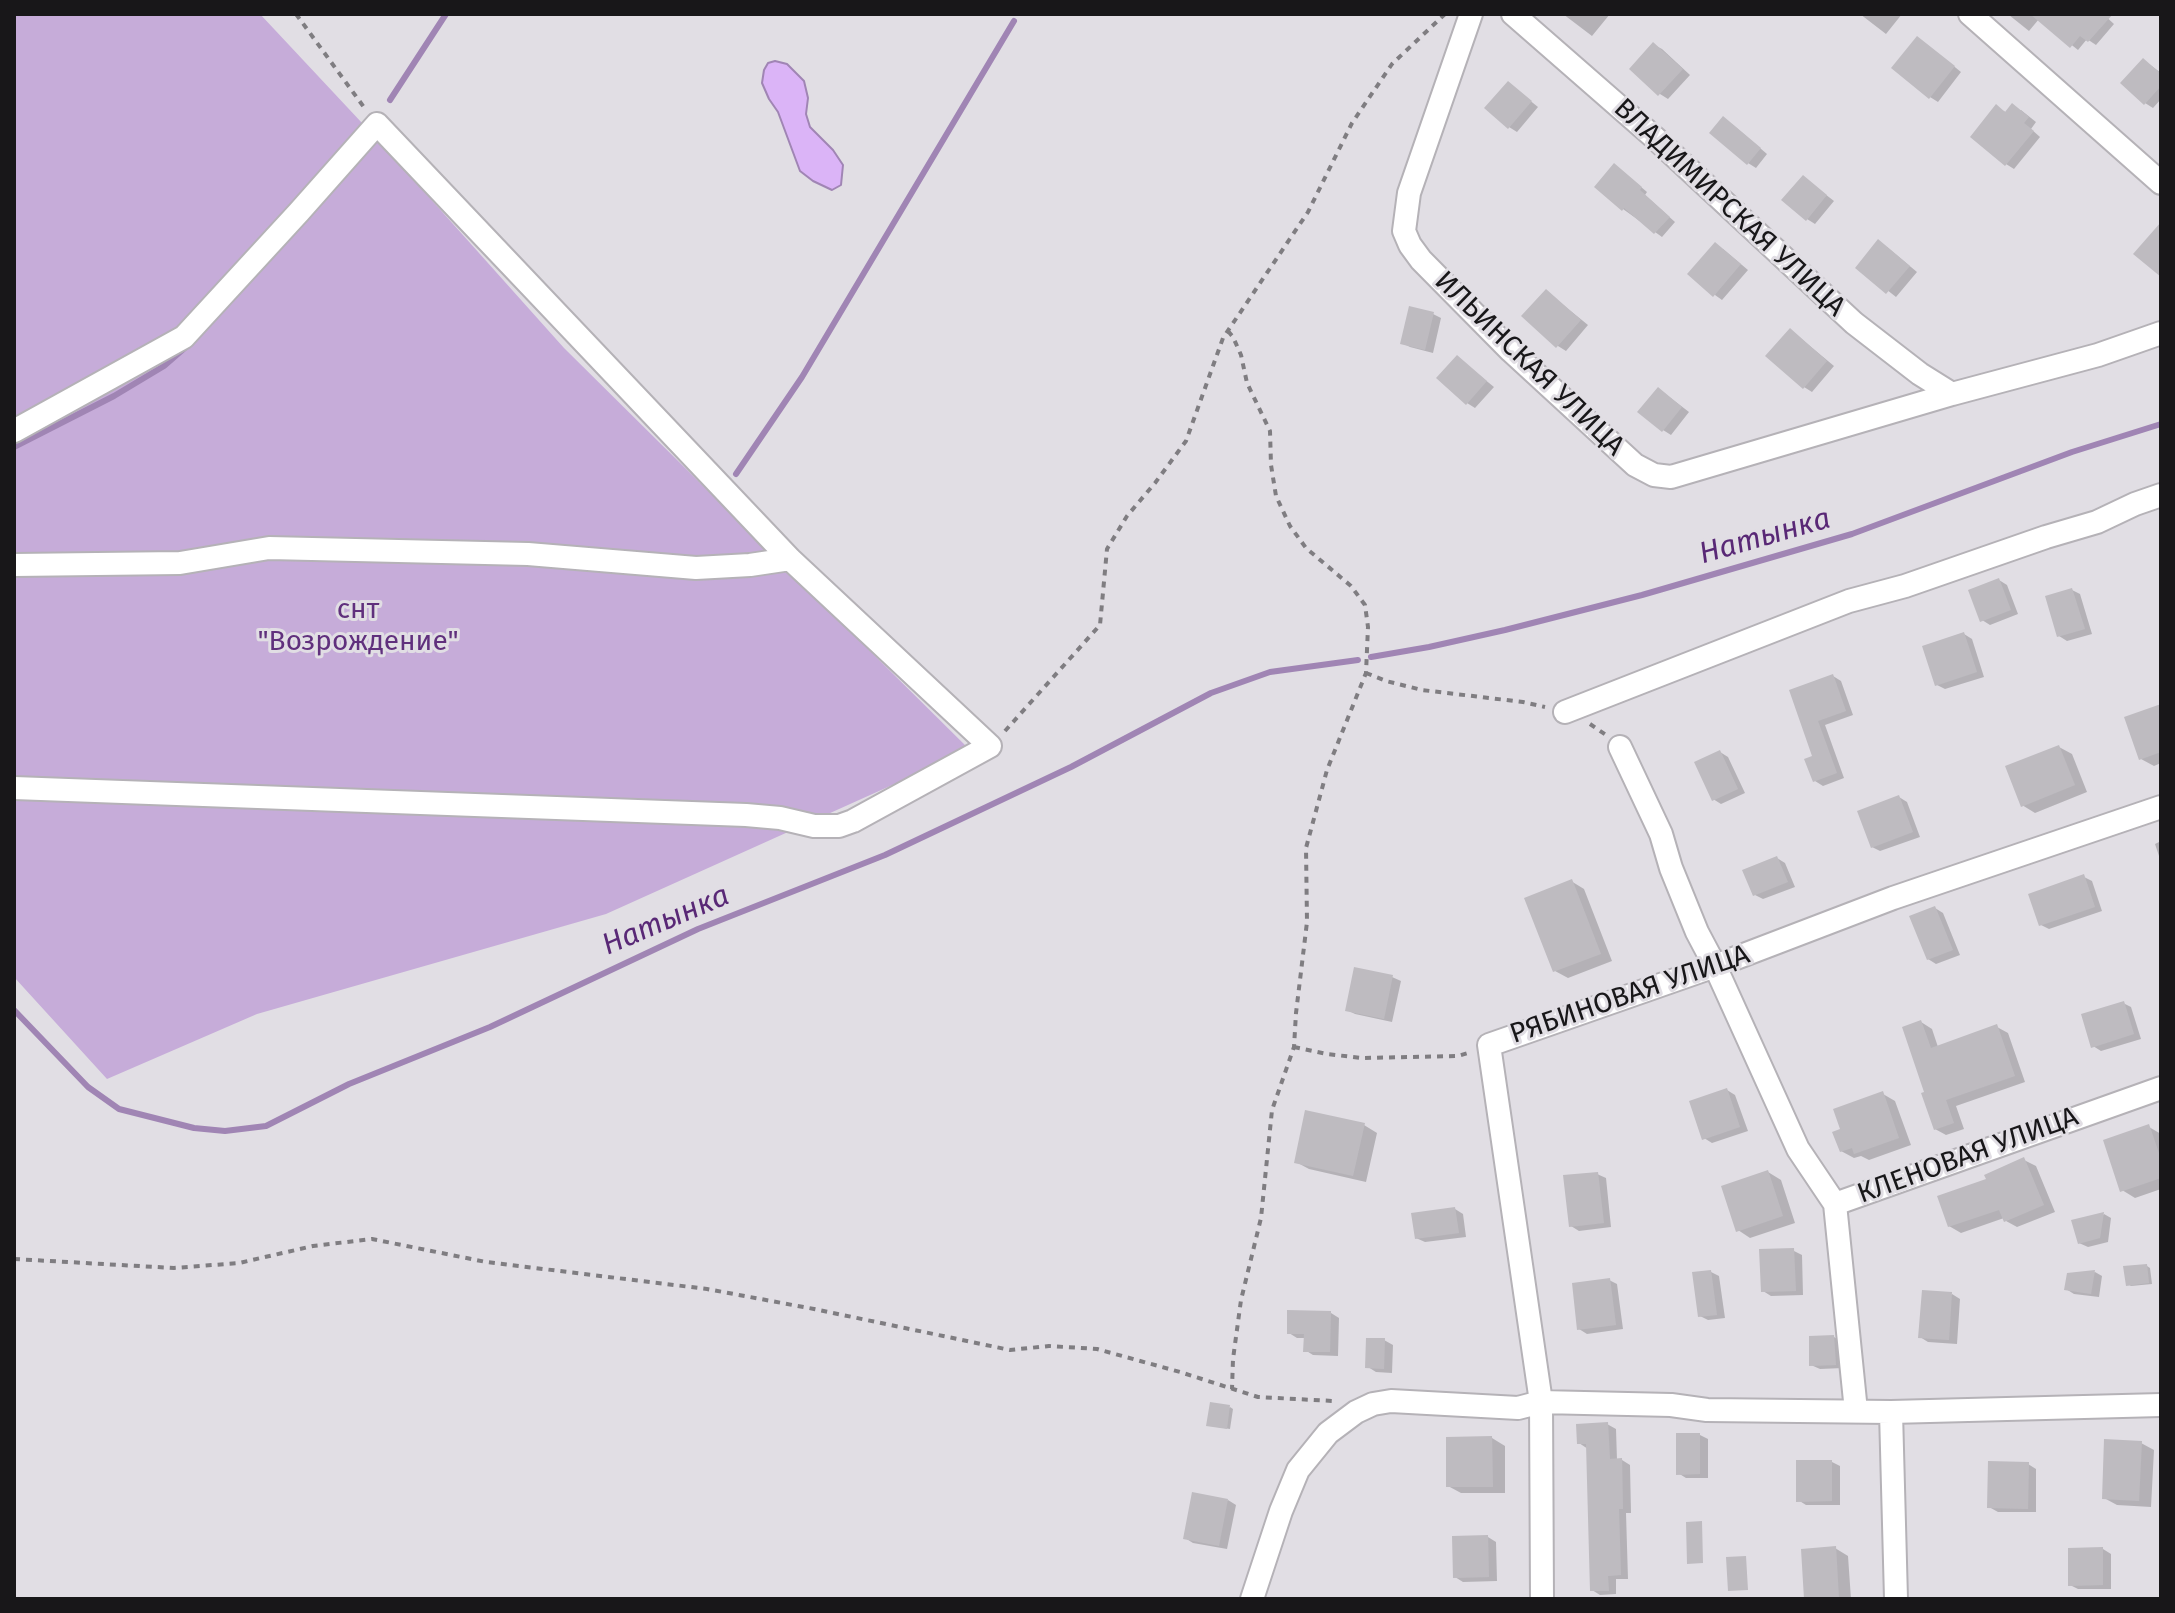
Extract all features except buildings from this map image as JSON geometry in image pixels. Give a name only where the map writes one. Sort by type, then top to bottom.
[{"type":"street","name":"ИЛЬИНСКАЯ УЛИЦА","points":[[1471,14],[1409,193],[1404,231],[1421,260],[1522,362],[1635,465],[1654,475],[1671,477],[1952,394]]},
{"type":"street","name":"ВЛАДИМИРСКАЯ УЛИЦА","points":[[1513,14],[1655,138],[1854,323],[1920,374],[1952,394]]},
{"type":"street","points":[[1970,14],[2161,183]]},
{"type":"street","points":[[14,431],[184,337],[377,124],[790,559],[990,746],[889,803],[839,826],[814,826],[780,818],[746,815],[14,788]]},
{"type":"street","points":[[1952,394],[2098,355],[2161,333]]},
{"type":"street","points":[[1565,712],[1849,601],[1905,586],[2097,522],[2161,495]]},
{"type":"street","points":[[14,565],[180,563],[269,548],[528,554],[696,568],[790,559]]},
{"type":"street","points":[[1620,747],[1661,834],[1697,932],[1798,1149],[1835,1204]]},
{"type":"street","name":"РЯБИНОВАЯ УЛИЦА","points":[[1542,1599],[1541,1402],[1489,1045],[1715,966],[1893,898],[2161,807]]},
{"type":"street","name":"КЛЕНОВАЯ УЛИЦА","points":[[1856,1411],[1835,1204],[2161,1088]]},
{"type":"street","points":[[1252,1599],[1298,1470],[1328,1433],[1356,1412],[1373,1404],[1391,1401],[1518,1408],[1541,1402],[1671,1405],[1707,1410],[1891,1412],[2161,1405]]},
{"type":"street","points":[[1891,1412],[1896,1599]]},
{"type":"path","points":[[296,14],[377,124]]},
{"type":"path","points":[[990,746],[1100,625],[1107,549],[1127,516],[1186,441],[1223,338],[1308,212],[1344,137],[1392,64],[1445,14]]},
{"type":"path","points":[[1228,331],[1241,355],[1247,383],[1270,431],[1276,496],[1290,526],[1306,548],[1351,586],[1365,605],[1368,627],[1366,673],[1327,770],[1306,848],[1307,922],[1294,1047],[1272,1110],[1261,1218],[1241,1300],[1232,1389]]},
{"type":"path","points":[[1366,673],[1422,690],[1523,702],[1565,712],[1600,729],[1620,747]]},
{"type":"path","points":[[1294,1047],[1362,1058],[1458,1056],[1489,1045]]},
{"type":"path","points":[[14,1259],[174,1268],[239,1263],[313,1246],[372,1239],[486,1262],[707,1289],[1010,1350],[1049,1346],[1097,1349],[1258,1397],[1335,1401],[1356,1412]]},
{"type":"green space","name":"снт \"Возрождение\"","points":[[14,14],[260,14],[564,348],[970,750],[606,914],[257,1014],[107,1079],[14,977]]},
{"type":"shaded area","points":[[768,63],[787,64],[804,81],[810,127],[843,165],[841,185],[832,190],[800,171],[778,112],[762,83]]},
{"type":"waterway","points":[[390,100],[446,14]]},
{"type":"waterway","points":[[736,474],[802,377],[1014,21]]},
{"type":"waterway","points":[[14,447],[114,396],[164,366],[187,346]]},
{"type":"waterway","name":"Натынка","points":[[1371,657],[1505,630],[1642,595],[1852,534],[2072,452],[2161,424]]},
{"type":"waterway","name":"Натынка","points":[[14,1010],[88,1087],[119,1109],[194,1128],[225,1131],[266,1126],[349,1084],[490,1027],[698,929],[885,855],[1071,767],[1211,693],[1270,672],[1358,660]]}]
